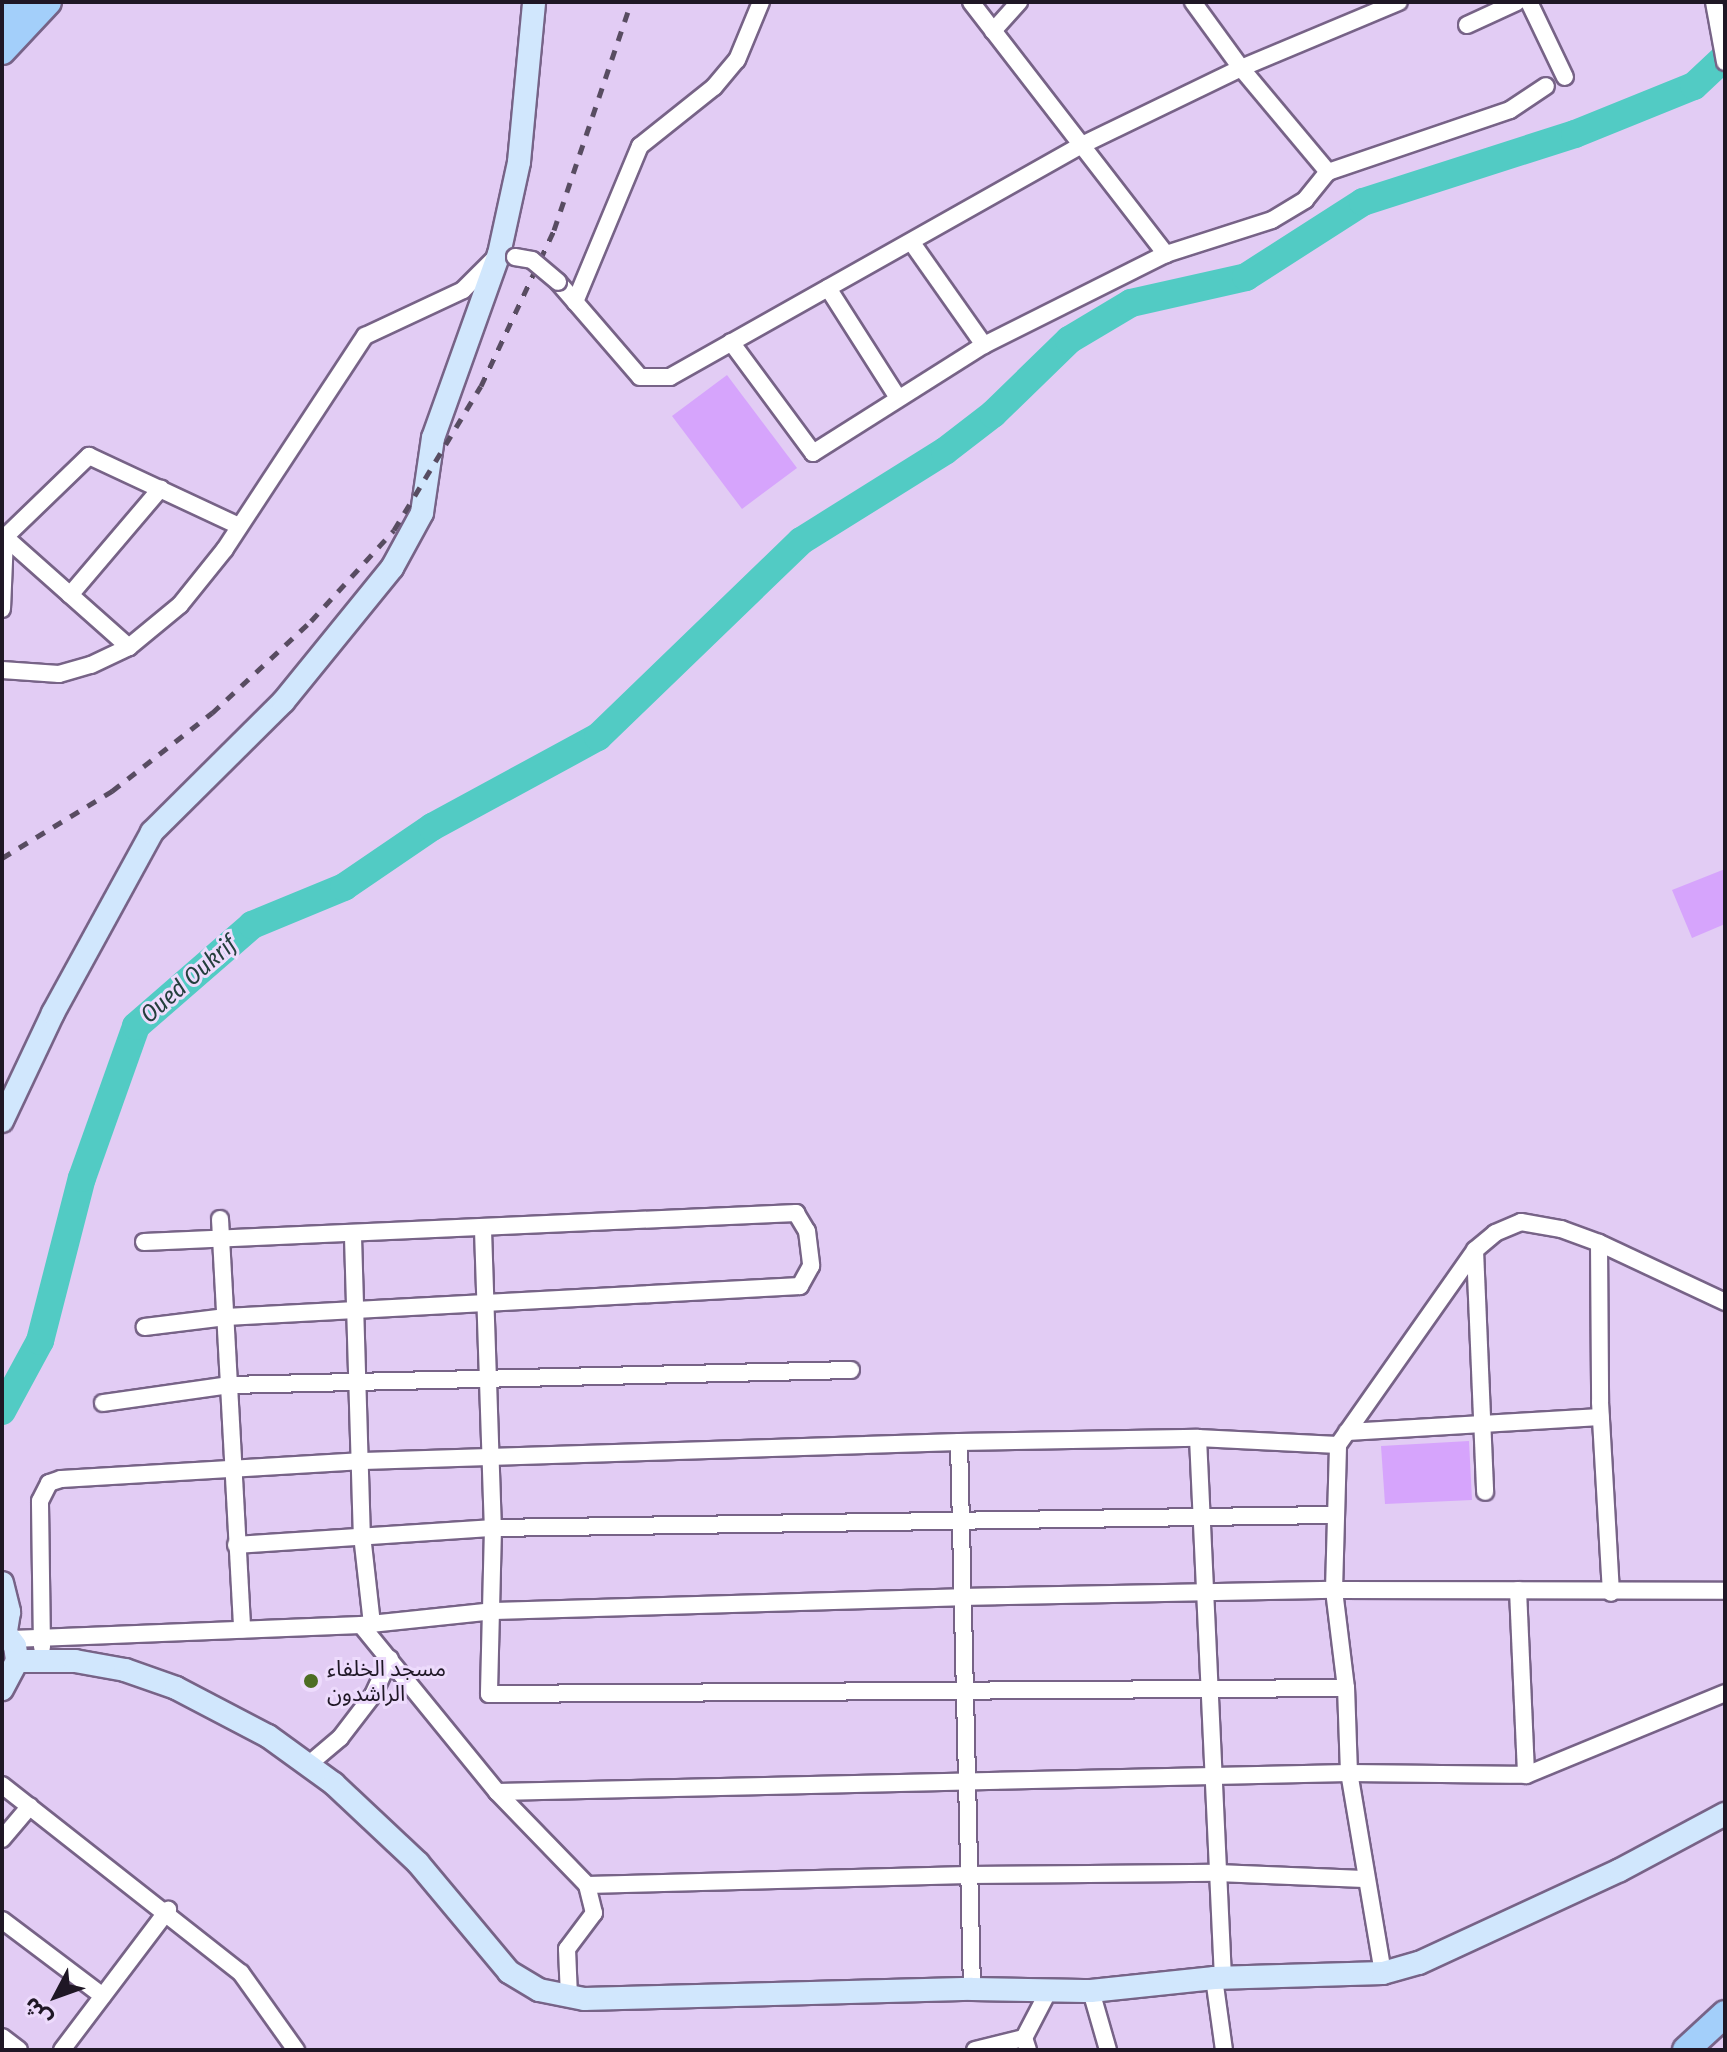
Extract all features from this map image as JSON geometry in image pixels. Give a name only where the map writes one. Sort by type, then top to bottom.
[{"type":"main road","points":[[2,23],[22,2]]},
{"type":"main road","points":[[2,51],[48,2]]},
{"type":"main road","points":[[1686,2050],[1725,2014]]},
{"type":"street","points":[[2,1121],[53,1013],[152,832],[283,702],[392,568],[422,513],[433,438],[507,255],[534,2]]},
{"type":"street","points":[[575,302],[640,146],[714,87],[737,60],[761,2]]},
{"type":"street","points":[[971,2],[1084,144],[1166,254]]},
{"type":"street","points":[[993,31],[1019,2]]},
{"type":"street","points":[[1193,2],[1241,68],[1328,172]]},
{"type":"street","points":[[2,670],[59,674],[129,647],[180,605],[239,526],[365,336],[463,290],[507,255],[532,260],[558,282],[640,377],[670,377],[1084,144],[1241,68],[1399,2]]},
{"type":"street","points":[[1467,25],[1517,2]]},
{"type":"street","points":[[1529,2],[1565,77]]},
{"type":"street","points":[[1714,2],[1725,62]]},
{"type":"street","points":[[731,342],[813,453],[984,345],[1166,254],[1272,220],[1305,200],[1328,172],[1510,110],[1546,86]]},
{"type":"street","points":[[912,243],[984,345]]},
{"type":"street","points":[[828,288],[898,398]]},
{"type":"street","points":[[2,609],[5,537],[89,456],[239,526]]},
{"type":"street","points":[[70,595],[161,488]]},
{"type":"street","points":[[5,537],[129,647]]},
{"type":"street","points":[[144,1242],[353,1237],[796,1213],[807,1231],[811,1266],[800,1286],[226,1317],[145,1327]]},
{"type":"street","points":[[220,1219],[218,1239],[226,1317],[242,1629]]},
{"type":"street","points":[[1383,1973],[1364,1879],[1349,1773],[1346,1688],[1334,1590],[1334,1515],[1342,1439],[1475,1250],[1495,1233],[1521,1222],[1561,1229],[1599,1243],[1725,1302]]},
{"type":"street","points":[[483,1230],[493,1528],[494,1611],[489,1694],[965,1688],[1346,1688]]},
{"type":"street","points":[[353,1237],[367,1624],[390,1659],[497,1792],[587,1885],[594,1913],[567,1949],[569,1996]]},
{"type":"street","points":[[1599,1243],[1601,1417],[1611,1593]]},
{"type":"street","points":[[1475,1250],[1485,1492]]},
{"type":"street","points":[[103,1403],[229,1385],[851,1370]]},
{"type":"street","points":[[42,1661],[40,1501],[49,1483],[363,1461],[491,1456],[959,1442],[1342,1439],[1601,1417]]},
{"type":"street","points":[[1198,1438],[1224,2050]]},
{"type":"street","points":[[959,1442],[972,1989]]},
{"type":"street","points":[[236,1545],[493,1528],[959,1525],[1334,1515]]},
{"type":"street","points":[[2,1583],[9,1612],[7,1633],[17,1661],[2,1689]]},
{"type":"street","points":[[7,1633],[41,1638],[367,1624],[494,1611],[961,1597],[1334,1590],[1725,1591]]},
{"type":"street","points":[[1518,1590],[1526,1775]]},
{"type":"street","points":[[308,1765],[348,1727],[390,1659]]},
{"type":"street","points":[[17,1661],[99,1664],[154,1679],[268,1736],[308,1765],[418,1863],[509,1972],[539,1990],[569,1996],[972,1989],[1091,1991],[1219,1978],[1383,1973],[1419,1963],[1563,1897],[1725,1814]]},
{"type":"street","points":[[497,1792],[1349,1773],[1526,1775],[1725,1693]]},
{"type":"street","points":[[2,1785],[168,1910],[241,1973],[296,2050]]},
{"type":"street","points":[[2,1839],[30,1806]]},
{"type":"street","points":[[587,1885],[968,1875],[1217,1873],[1364,1879]]},
{"type":"street","points":[[62,2050],[168,1910]]},
{"type":"street","points":[[2,1920],[103,1996]]},
{"type":"street","points":[[975,2050],[1026,2044],[1049,1990]]},
{"type":"street","points":[[1091,1991],[1108,2050]]},
{"type":"street","points":[[2,2037],[19,2050]]},
{"type":"shaded area","points":[[727,375],[797,468],[742,509],[672,416]]},
{"type":"shaded area","points":[[1725,869],[1725,924],[1692,938],[1672,890]]},
{"type":"shaded area","points":[[1469,1441],[1472,1500],[1385,1504],[1381,1446]]},
{"type":"waterway","name":"Oued Oukrif","points":[[2,1411],[40,1341],[82,1178],[136,1026],[252,925],[344,887],[432,827],[598,737],[801,541],[945,451],[993,414],[1069,340],[1131,303],[1246,277],[1363,202],[1575,134],[1694,86],[1725,57]]},
{"type":"railway","points":[[2,858],[112,791],[212,713],[311,621],[394,530],[481,386],[554,230],[631,2]]},
{"type":"place","name":"مسجد الخلفاء الراشدون","points":[[311,1681]]}]
